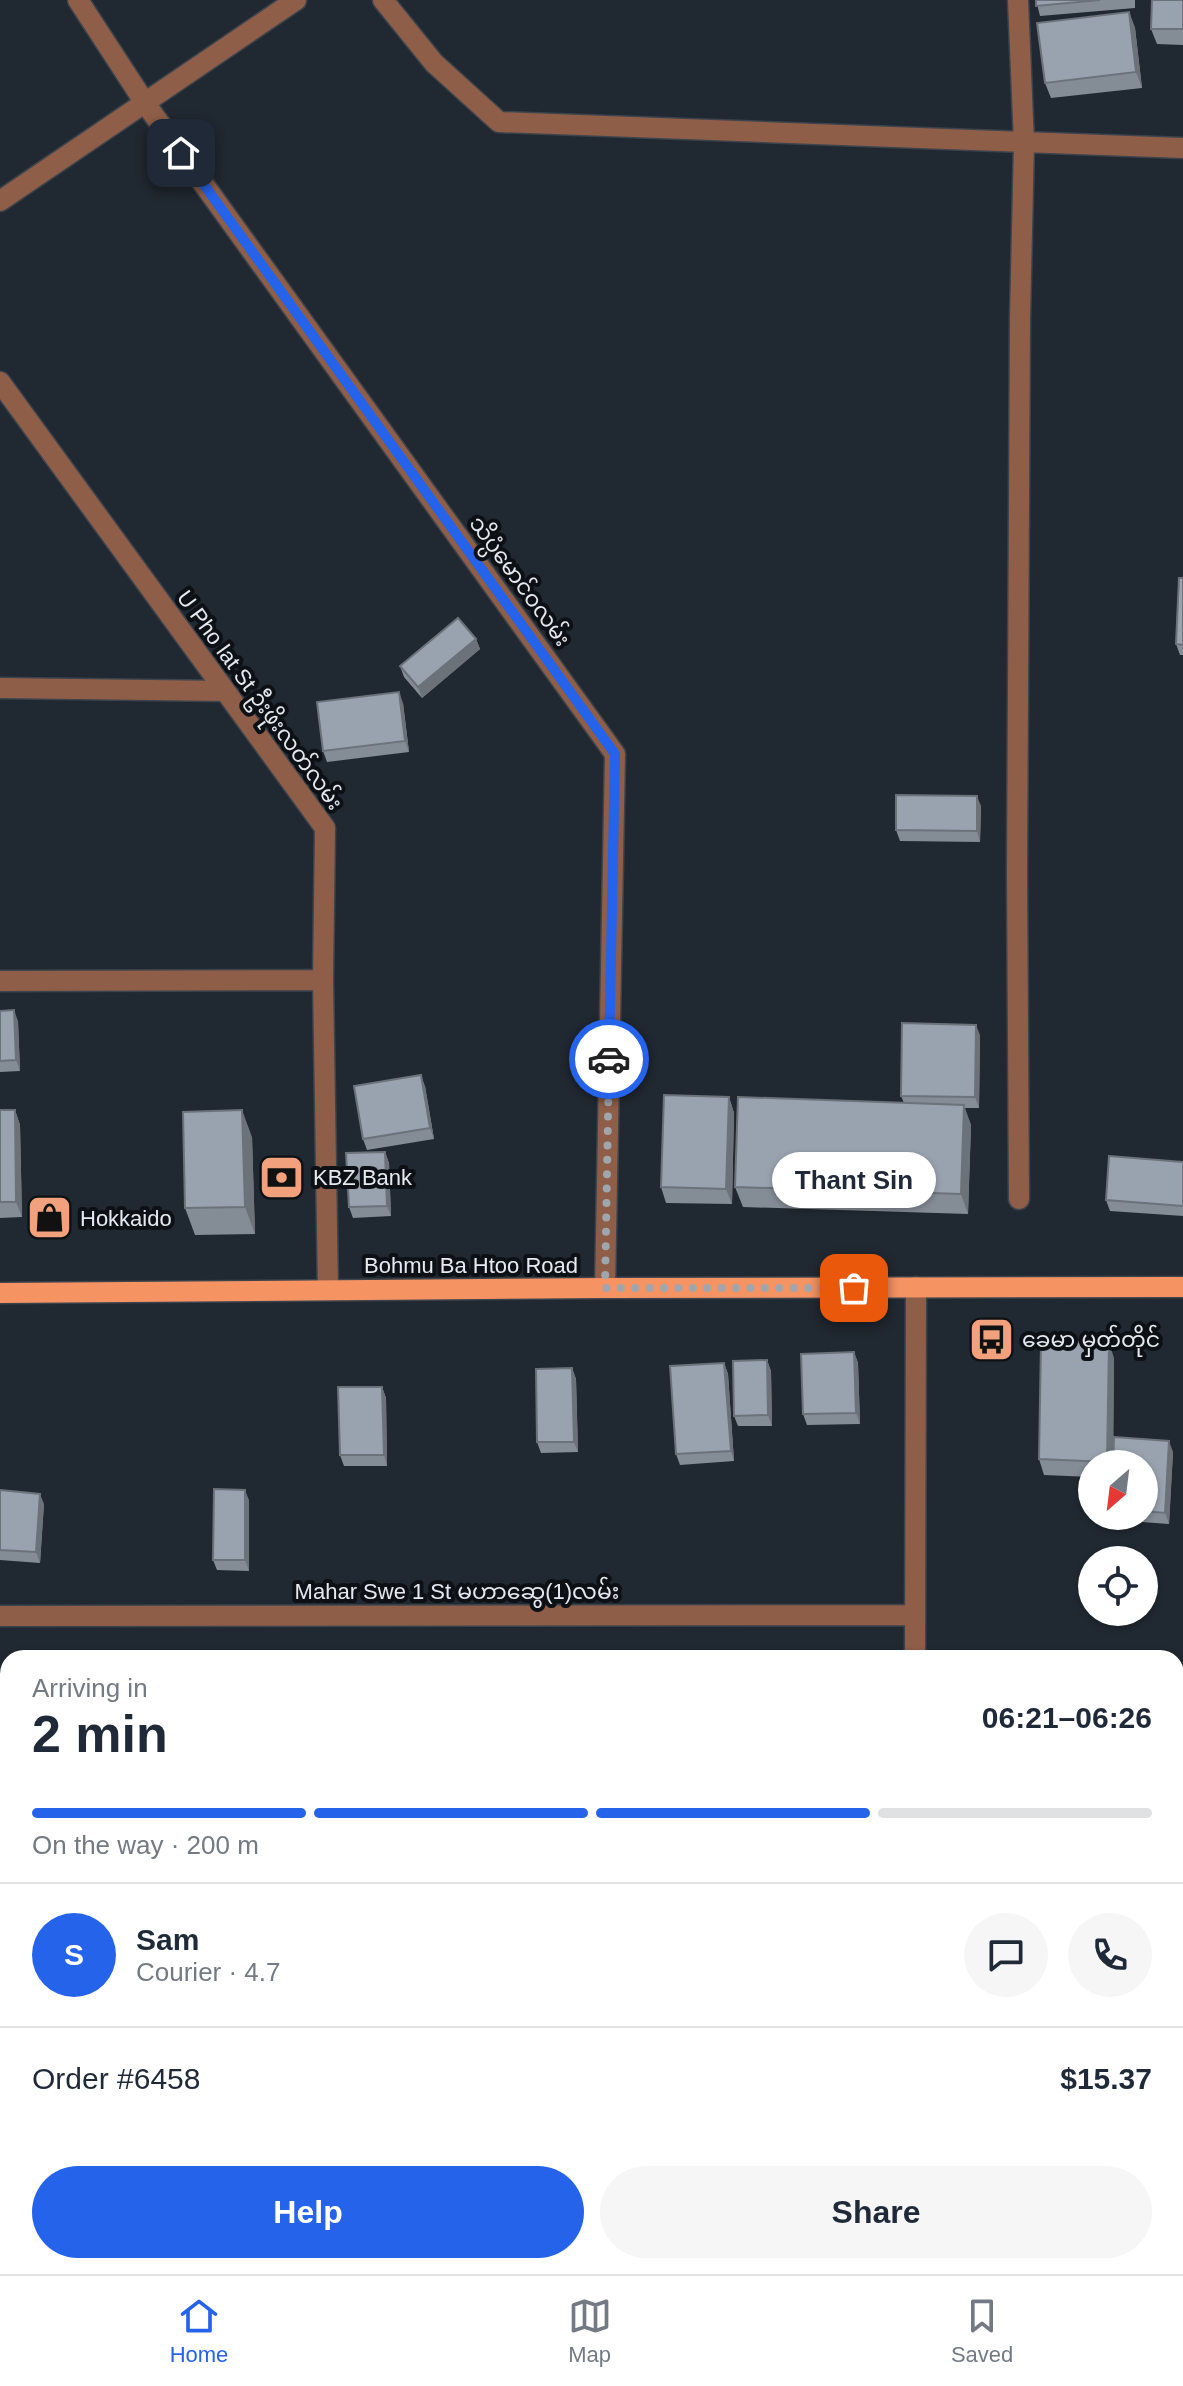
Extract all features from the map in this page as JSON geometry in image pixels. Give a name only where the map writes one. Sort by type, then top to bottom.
[{"type":"main road","name":"Bohmu Ba Htoo Road","points":[[0,1293],[1183,1287]]},
{"type":"street","name":"သိပ္ပံမောင်ဝလမ်း","points":[[78,0],[145,103],[615,754],[605,1288]]},
{"type":"street","points":[[0,201],[296,0]]},
{"type":"street","points":[[383,0],[434,63],[499,122],[1183,148]]},
{"type":"street","points":[[1018,0],[1024,143],[1017,857],[1019,1199]]},
{"type":"street","name":"U Pho lat St ဦးဖိုးလတ်လမ်း","points":[[0,382],[325,828],[323,980],[328,1290]]},
{"type":"street","points":[[0,688],[224,691]]},
{"type":"street","points":[[0,981],[323,980]]},
{"type":"street","points":[[915,1650],[916,1287]]},
{"type":"street","name":"Mahar Swe 1 St မဟာဆွေ(1)လမ်း","points":[[0,1616],[914,1615]]},
{"type":"building","points":[[1036,0],[1100,0],[1036,6]]},
{"type":"building","points":[[1152,0],[1183,0],[1183,29],[1151,29]]},
{"type":"building","points":[[1129,12],[1136,72],[1045,83],[1037,23]]},
{"type":"building","points":[[1179,578],[1183,578],[1183,645],[1176,644]]},
{"type":"building","points":[[458,618],[476,639],[418,687],[400,666]]},
{"type":"building","points":[[399,692],[405,741],[323,751],[317,702]]},
{"type":"building","points":[[896,795],[977,796],[977,831],[896,830]]},
{"type":"building","points":[[14,1010],[16,1060],[0,1061],[0,1011]]},
{"type":"building","points":[[902,1023],[976,1025],[975,1097],[901,1096]]},
{"type":"building","points":[[421,1075],[430,1128],[363,1139],[354,1086]]},
{"type":"building","points":[[664,1095],[729,1097],[726,1189],[661,1187]]},
{"type":"building","points":[[738,1097],[964,1105],[961,1194],[735,1187]]},
{"type":"building","points":[[0,1110],[15,1110],[16,1202],[0,1202]]},
{"type":"building","points":[[242,1110],[245,1207],[185,1208],[183,1112]]},
{"type":"building","points":[[385,1152],[387,1206],[349,1207],[346,1153]]},
{"type":"building","points":[[1109,1156],[1183,1162],[1183,1206],[1106,1200]]},
{"type":"building","points":[[1041,1342],[1109,1342],[1107,1450],[1078,1450],[1078,1461],[1039,1459]]},
{"type":"building","points":[[854,1352],[856,1413],[803,1414],[801,1354]]},
{"type":"building","points":[[767,1360],[768,1415],[734,1416],[733,1361]]},
{"type":"building","points":[[724,1363],[731,1451],[676,1454],[670,1366]]},
{"type":"building","points":[[572,1368],[574,1442],[537,1442],[536,1369]]},
{"type":"building","points":[[338,1387],[382,1387],[384,1455],[340,1455]]},
{"type":"building","points":[[1114,1437],[1169,1441],[1165,1513],[1158,1512],[1158,1450],[1114,1450]]},
{"type":"building","points":[[214,1489],[245,1490],[245,1560],[213,1560]]},
{"type":"building","points":[[0,1490],[40,1494],[36,1552],[0,1550]]},
{"type":"way so far","points":[[609,1059],[605,1288],[854,1288]]},
{"type":"place","name":"KBZ Bank","points":[[282,1177]]},
{"type":"place","name":"Hokkaido","points":[[49,1218]]},
{"type":"place","name":"Thant Sin","points":[[854,1288]]},
{"type":"place","name":"ခေမာ မှတ်တိုင်","points":[[991,1339]]},
{"type":"route","points":[[181,153],[615,754],[609,1059]]}]
